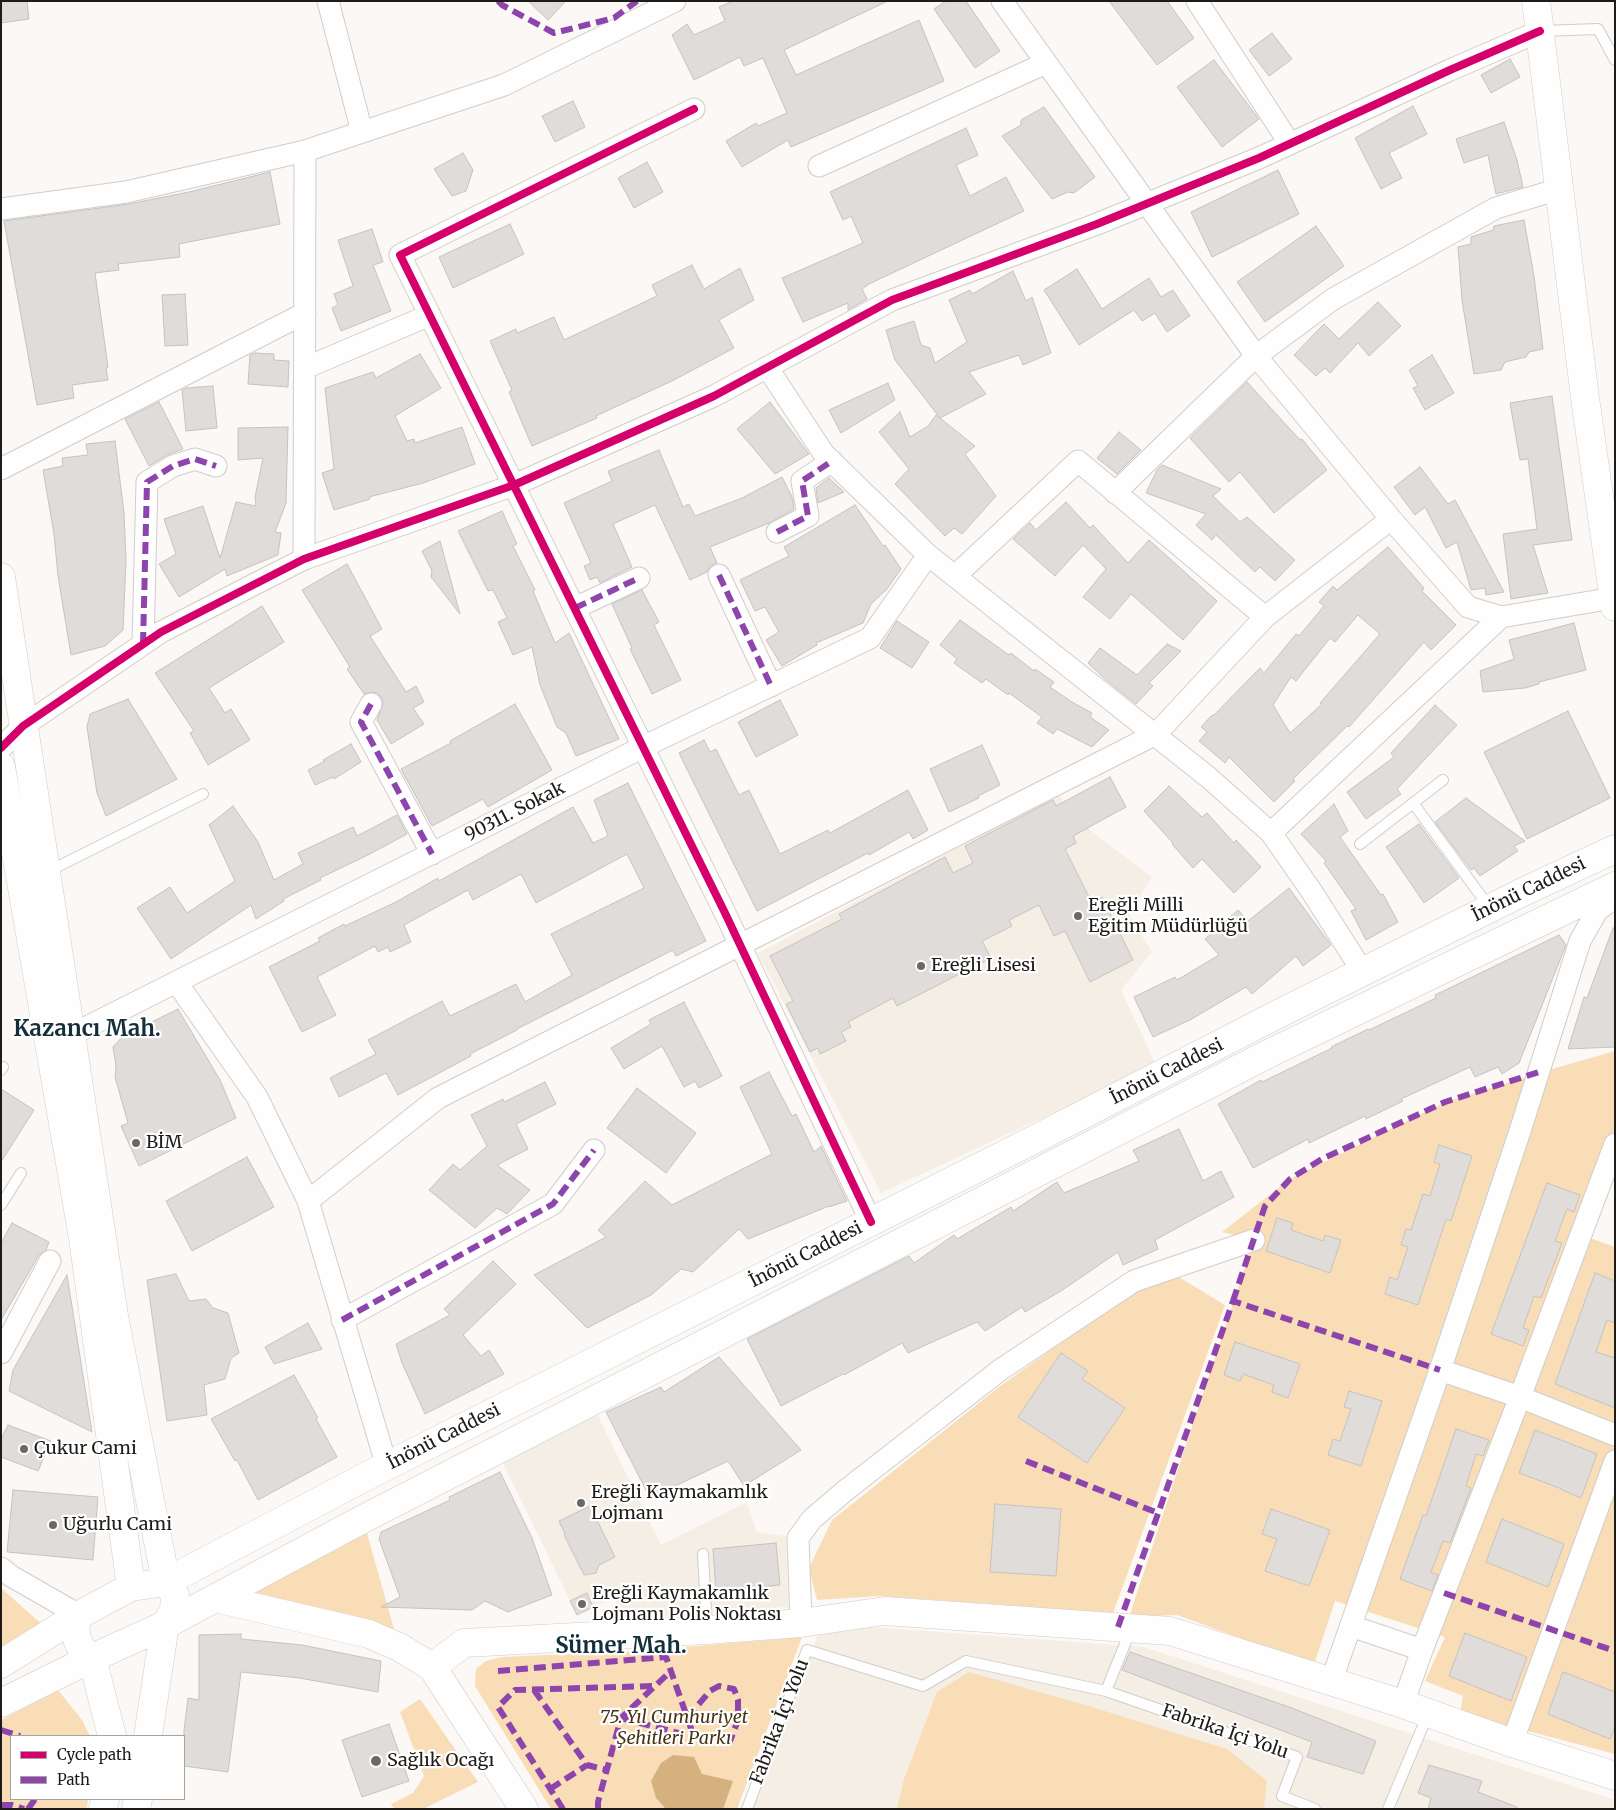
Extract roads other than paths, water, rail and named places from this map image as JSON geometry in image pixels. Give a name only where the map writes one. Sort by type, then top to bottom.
[{"type":"main road","points":[[1536,1],[1585,398],[1614,602]]},
{"type":"main road","points":[[1,577],[114,1316],[166,1582],[175,1594],[174,1610],[165,1625],[148,1735]]},
{"type":"main road","points":[[1,767],[83,1238],[131,1587]]},
{"type":"main road","name":"İnönü Caddesi","points":[[1,1664],[79,1615],[131,1587],[166,1582],[386,1467],[1363,972],[1490,908],[1615,849]]},
{"type":"main road","points":[[1,1703],[92,1658],[165,1625],[363,1519],[1250,1063],[1615,886]]},
{"type":"main road","points":[[215,1598],[369,1634],[399,1647],[432,1667],[524,1809]]},
{"type":"main road","points":[[432,1667],[464,1643],[801,1623],[886,1611],[1170,1631],[1403,1704],[1512,1743],[1615,1776]]},
{"type":"main road","points":[[79,1615],[74,1627],[76,1639],[82,1650],[92,1658],[112,1735]]},
{"type":"street","points":[[328,1],[362,132]]},
{"type":"street","points":[[1,209],[126,192],[305,151],[504,85],[675,1]]},
{"type":"street","points":[[1002,1],[1256,356],[1391,519],[1468,607],[1500,617],[1614,602]]},
{"type":"street","points":[[1197,1],[1290,144]]},
{"type":"street","points":[[1,748],[23,726],[161,632],[304,559],[514,485],[714,396],[892,300],[1147,204],[1290,144],[1450,70],[1540,31]]},
{"type":"street","points":[[819,166],[1046,63]]},
{"type":"street","points":[[694,109],[400,255],[740,945],[871,1222]]},
{"type":"street","points":[[304,559],[305,151]]},
{"type":"street","points":[[1115,493],[1256,356],[1333,299],[1496,208],[1560,188]]},
{"type":"street","points":[[1,469],[305,313]]},
{"type":"street","points":[[305,368],[430,315]]},
{"type":"street","points":[[767,367],[824,454],[928,555],[1156,734],[1271,833],[1312,892],[1363,972]]},
{"type":"street","points":[[143,644],[147,482],[173,466],[195,459],[216,466]]},
{"type":"street","points":[[777,532],[808,516],[802,481],[832,461]]},
{"type":"street","points":[[955,576],[1078,461],[1266,617]]},
{"type":"street","points":[[308,1201],[438,1098],[1156,734],[1266,617],[1391,519]]},
{"type":"street","name":"90311. Sokak","points":[[71,1035],[643,747],[870,638],[928,555]]},
{"type":"street","points":[[719,575],[771,686]]},
{"type":"street","points":[[575,608],[639,578]]},
{"type":"street","points":[[1271,833],[1500,617]]},
{"type":"street","points":[[371,704],[361,722],[432,854]]},
{"type":"street","points":[[1331,1682],[1440,1370],[1520,1131],[1580,941],[1597,911],[1615,897]]},
{"type":"street","points":[[177,983],[257,1097],[308,1201],[386,1467]]},
{"type":"street","points":[[1403,1704],[1615,1144]]},
{"type":"street","points":[[342,1320],[553,1204],[594,1150]]},
{"type":"street","points":[[801,1623],[798,1538],[818,1513],[1000,1370],[1134,1281],[1254,1240]]},
{"type":"street","points":[[1,1353],[50,1261]]},
{"type":"street","points":[[1440,1370],[1520,1397],[1615,1435]]},
{"type":"street","points":[[1512,1743],[1615,1461]]},
{"type":"street","points":[[1,1568],[10,1576],[79,1615]]},
{"type":"street","points":[[1351,1626],[1422,1650]]},
{"type":"lane","points":[[1540,31],[1598,29],[1615,60]]},
{"type":"lane","points":[[1360,844],[1443,780]]},
{"type":"lane","points":[[46,873],[203,794]]},
{"type":"lane","points":[[1413,803],[1490,908]]},
{"type":"lane","points":[[1,1205],[21,1173]]},
{"type":"lane","points":[[703,1554],[708,1630]]},
{"type":"lane","points":[[1106,1691],[1132,1628]]},
{"type":"lane","name":"Fabrika İçi Yolu","points":[[747,1809],[807,1650],[923,1686],[966,1661],[1106,1691],[1297,1756],[1282,1796],[1315,1809]]},
{"type":"lane","points":[[1388,1809],[1428,1713]]},
{"type":"place","name":"Ereğli Milli Eğitim Müdürlüğü","points":[[1078,916]]},
{"type":"place","name":"Ereğli Lisesi","points":[[921,966]]},
{"type":"place","name":"BİM","points":[[136,1143]]},
{"type":"place","name":"Çukur Cami","points":[[24,1449]]},
{"type":"place","name":"Ereğli Kaymakamlık Lojmanı","points":[[581,1503]]},
{"type":"place","name":"Uğurlu Cami","points":[[53,1525]]},
{"type":"place","name":"Ereğli Kaymakamlık Lojmanı Polis Noktası","points":[[582,1604]]},
{"type":"place","name":"Sağlık Ocağı","points":[[376,1761]]},
{"type":"district","name":"Kazancı Mah.","points":[[87,1030]]},
{"type":"district","name":"Sümer Mah.","points":[[621,1647]]},
{"type":"park label","name":"75. Yıl Cumhuriyet Şehitleri Parkı","points":[[674,1728]]}]
